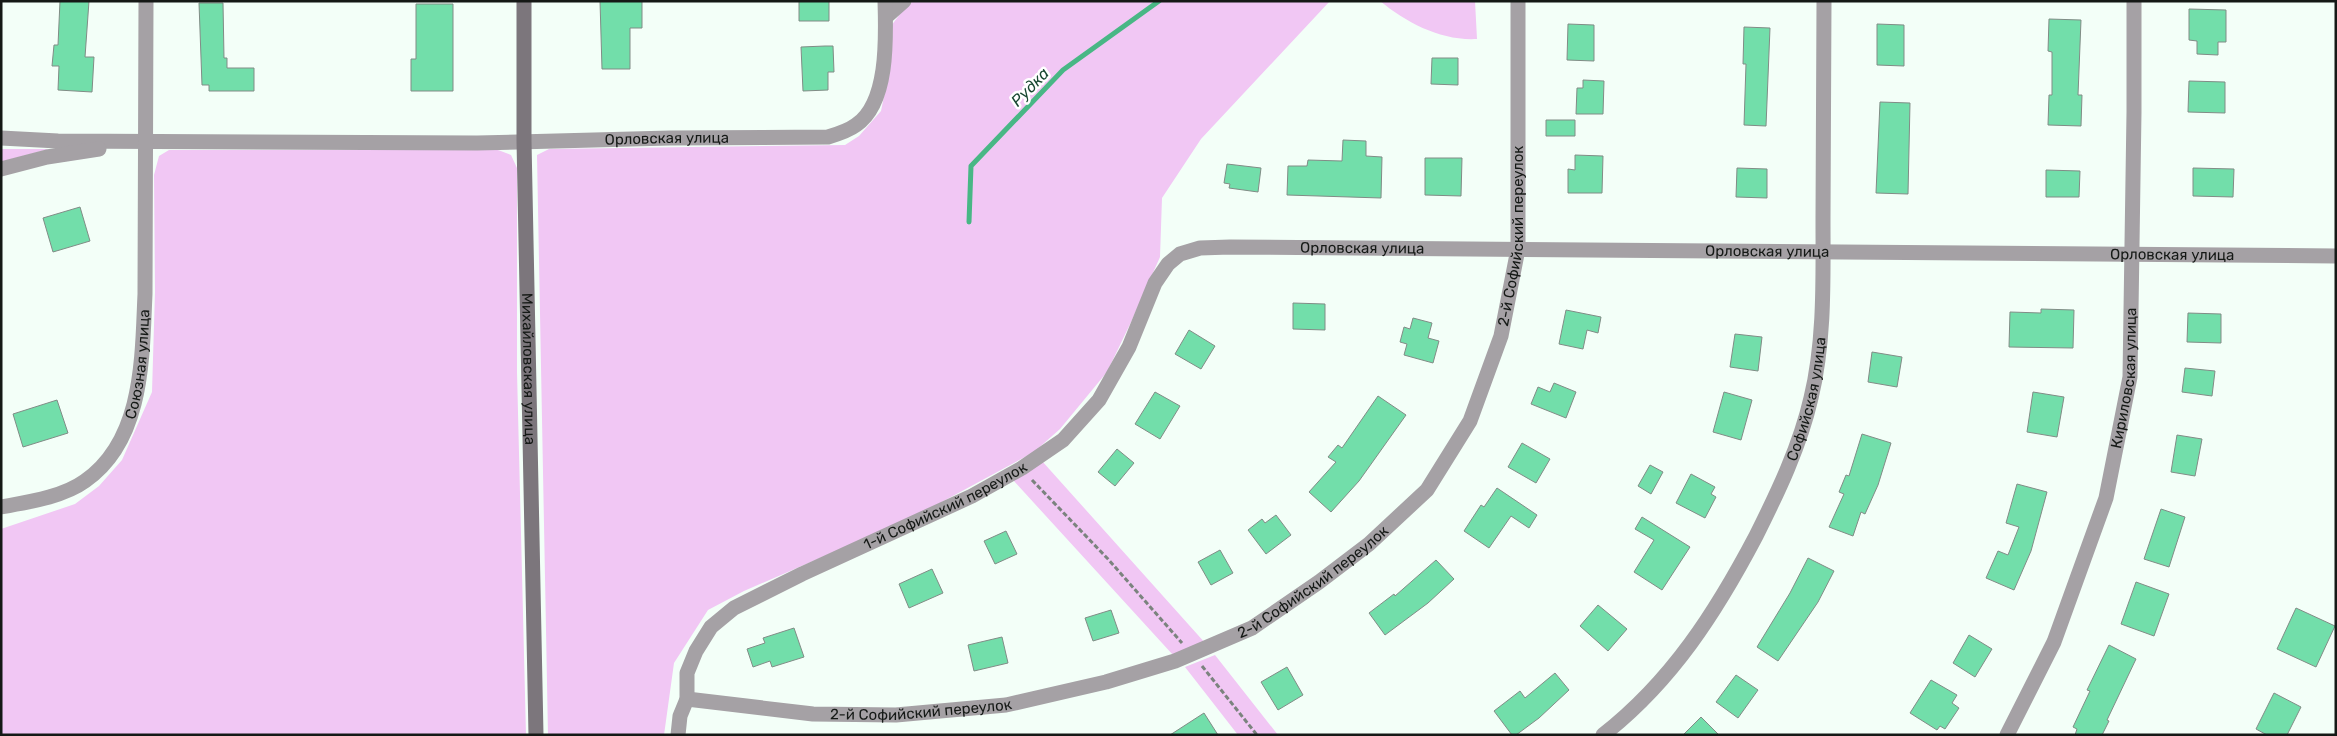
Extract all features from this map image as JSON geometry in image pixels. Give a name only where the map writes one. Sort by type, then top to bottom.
[{"type":"street","name":"Союзная улица","points":[[1,507],[59,492],[85,481],[109,459],[125,433],[136,392],[143,340],[146,204],[146,1]]},
{"type":"street","name":"Михайловская улица","points":[[524,1],[524,141],[536,735]]},
{"type":"street","name":"Орловская улица","points":[[145,142],[477,143],[670,138],[828,137],[858,124],[877,98],[882,78],[886,17],[885,1]]},
{"type":"street","points":[[886,17],[904,1]]},
{"type":"street","name":"2-й Софийский переулок","points":[[687,699],[813,714],[896,715],[1006,705],[1106,682],[1192,654],[1252,628],[1319,582],[1369,544],[1427,490],[1470,421],[1501,336],[1518,249],[1518,1]]},
{"type":"street","name":"Софийская улица","points":[[1603,735],[1625,717],[1685,652],[1725,593],[1775,498],[1796,448],[1811,398],[1821,325],[1824,1]]},
{"type":"street","name":"Кириловская улица","points":[[2007,735],[2054,642],[2106,498],[2130,378],[2134,1]]},
{"type":"street","points":[[1,138],[145,142]]},
{"type":"street","points":[[1,169],[47,157],[145,142]]},
{"type":"street","name":"Орловская улица","points":[[1200,248],[2132,253],[2336,256]]},
{"type":"street","name":"1-й Софийский переулок","points":[[678,735],[680,716],[687,699],[687,673],[696,651],[711,626],[734,608],[802,574],[972,496],[1022,468],[1063,440],[1099,400],[1129,347],[1155,283],[1168,264],[1180,254],[1200,248]]},
{"type":"path","points":[[1022,468],[1108,558],[1192,654],[1257,735]]},
{"type":"shaded area","points":[[913,1],[1330,1],[1201,139],[1162,198],[1160,257],[1107,372],[1060,429],[1034,452],[914,517],[744,591],[708,610],[674,663],[664,735],[548,735],[537,155],[549,149],[845,145],[859,136],[881,111],[889,72],[891,26],[903,10]]},
{"type":"shaded area","points":[[1380,1],[1475,1],[1477,39],[1450,37],[1425,29],[1401,16]]},
{"type":"shaded area","points":[[1,149],[49,149],[1,162]]},
{"type":"shaded area","points":[[169,150],[498,150],[511,155],[517,168],[517,372],[526,735],[1,735],[1,529],[75,504],[99,486],[122,460],[152,392],[155,292],[154,175],[159,156]]},
{"type":"shaded area","points":[[1042,461],[1206,644],[1173,655],[1013,480]]},
{"type":"shaded area","points":[[1215,655],[1278,735],[1238,735],[1185,667]]},
{"type":"building","points":[[60,1],[89,1],[85,57],[94,57],[92,92],[58,90],[59,66],[52,66],[54,45],[58,45]]},
{"type":"building","points":[[600,1],[642,1],[642,28],[630,28],[630,69],[602,69]]},
{"type":"building","points":[[799,1],[829,1],[829,21],[799,21]]},
{"type":"building","points":[[199,3],[223,3],[224,58],[227,58],[227,68],[254,68],[254,91],[209,91],[209,85],[202,85]]},
{"type":"building","points":[[416,4],[453,4],[453,91],[411,91],[411,59],[416,59]]},
{"type":"building","points":[[2189,9],[2226,10],[2226,42],[2218,42],[2218,55],[2197,54],[2197,41],[2189,40]]},
{"type":"building","points":[[2049,19],[2081,20],[2078,95],[2082,95],[2081,126],[2048,125],[2049,95],[2052,95],[2052,52],[2048,51]]},
{"type":"building","points":[[1568,24],[1594,25],[1594,61],[1567,60]]},
{"type":"building","points":[[1877,24],[1904,25],[1904,66],[1877,65]]},
{"type":"building","points":[[1744,27],[1770,28],[1766,126],[1744,125],[1746,64],[1743,64]]},
{"type":"building","points":[[833,46],[834,72],[828,72],[828,90],[803,91],[801,47]]},
{"type":"building","points":[[1432,58],[1458,58],[1458,85],[1431,84]]},
{"type":"building","points":[[1583,80],[1604,81],[1603,114],[1576,114],[1577,88],[1583,88]]},
{"type":"building","points":[[2189,81],[2225,82],[2225,113],[2188,112]]},
{"type":"building","points":[[1880,102],[1910,103],[1908,194],[1876,193]]},
{"type":"building","points":[[1546,120],[1575,120],[1575,136],[1546,136]]},
{"type":"building","points":[[1343,140],[1366,141],[1366,156],[1382,157],[1381,198],[1287,195],[1288,166],[1307,166],[1308,160],[1342,161]]},
{"type":"building","points":[[1575,155],[1603,156],[1602,193],[1568,193],[1568,169],[1575,170]]},
{"type":"building","points":[[1425,158],[1462,158],[1461,196],[1425,195]]},
{"type":"building","points":[[1227,164],[1261,168],[1258,192],[1229,188],[1230,184],[1224,183]]},
{"type":"building","points":[[1737,168],[1767,169],[1767,198],[1736,197]]},
{"type":"building","points":[[2193,168],[2234,169],[2233,197],[2193,196]]},
{"type":"building","points":[[2046,170],[2080,171],[2079,197],[2046,197]]},
{"type":"building","points":[[80,207],[90,241],[53,252],[43,218]]},
{"type":"building","points":[[1293,303],[1325,304],[1325,330],[1293,329]]},
{"type":"building","points":[[2041,309],[2074,310],[2073,348],[2009,347],[2010,312],[2041,313]]},
{"type":"building","points":[[1566,310],[1601,317],[1598,333],[1587,330],[1583,349],[1559,344]]},
{"type":"building","points":[[2188,313],[2221,314],[2221,343],[2187,342]]},
{"type":"building","points":[[1413,318],[1432,323],[1428,338],[1439,341],[1433,363],[1404,355],[1407,344],[1400,342],[1404,327],[1410,329]]},
{"type":"building","points":[[1189,330],[1215,346],[1201,369],[1175,354]]},
{"type":"building","points":[[1735,334],[1762,337],[1758,371],[1730,367]]},
{"type":"building","points":[[1872,352],[1902,357],[1897,387],[1868,382]]},
{"type":"building","points":[[2185,368],[2215,371],[2212,396],[2182,392]]},
{"type":"building","points":[[1554,383],[1576,392],[1566,418],[1531,404],[1538,387],[1550,392]]},
{"type":"building","points":[[1155,392],[1180,406],[1160,439],[1135,424]]},
{"type":"building","points":[[1724,392],[1752,400],[1741,440],[1713,432]]},
{"type":"building","points":[[2033,392],[2064,397],[2057,437],[2027,432]]},
{"type":"building","points":[[1378,396],[1406,415],[1359,481],[1331,512],[1309,492],[1336,462],[1328,457],[1338,445],[1342,448]]},
{"type":"building","points":[[57,400],[68,433],[23,447],[13,414]]},
{"type":"building","points":[[1862,434],[1891,443],[1878,485],[1865,514],[1861,512],[1853,536],[1829,527],[1844,494],[1839,492],[1846,475],[1849,476]]},
{"type":"building","points":[[2177,435],[2202,439],[2195,476],[2171,472]]},
{"type":"building","points":[[1522,443],[1550,459],[1536,483],[1508,467]]},
{"type":"building","points":[[1117,449],[1134,463],[1115,486],[1098,472]]},
{"type":"building","points":[[1650,465],[1663,472],[1651,494],[1638,486]]},
{"type":"building","points":[[1691,474],[1715,487],[1711,494],[1716,497],[1705,518],[1676,503]]},
{"type":"building","points":[[2017,484],[2047,492],[2031,551],[2014,590],[1986,578],[1998,551],[2008,555],[2019,527],[2006,523]]},
{"type":"building","points":[[1497,488],[1537,515],[1529,528],[1511,516],[1489,548],[1464,531],[1481,505],[1484,507]]},
{"type":"building","points":[[2161,509],[2185,517],[2169,567],[2144,559]]},
{"type":"building","points":[[1276,515],[1291,535],[1266,554],[1248,530],[1262,519],[1265,523]]},
{"type":"building","points":[[1642,517],[1690,547],[1662,590],[1634,572],[1654,540],[1635,529]]},
{"type":"building","points":[[1006,531],[1017,554],[995,564],[984,541]]},
{"type":"building","points":[[1220,550],[1233,573],[1211,585],[1198,562]]},
{"type":"building","points":[[1808,558],[1834,571],[1818,602],[1778,661],[1757,647],[1790,593]]},
{"type":"building","points":[[1436,560],[1454,579],[1428,603],[1385,635],[1369,613],[1394,594],[1395,596]]},
{"type":"building","points":[[932,569],[943,593],[909,608],[899,584]]},
{"type":"building","points":[[2136,582],[2169,594],[2154,636],[2121,624]]},
{"type":"building","points":[[1598,605],[1627,629],[1608,651],[1580,626]]},
{"type":"building","points":[[2296,608],[2335,626],[2316,667],[2277,649]]},
{"type":"building","points":[[1111,610],[1119,633],[1093,641],[1085,618]]},
{"type":"building","points":[[794,628],[804,657],[772,667],[770,661],[753,667],[747,649],[765,643],[763,638]]},
{"type":"building","points":[[1969,635],[1992,649],[1975,677],[1953,663]]},
{"type":"building","points":[[1002,637],[1008,663],[974,671],[968,645]]},
{"type":"building","points":[[2109,645],[2136,659],[2107,720],[2109,721],[2102,735],[2075,735],[2077,729],[2073,727],[2090,691],[2087,690]]},
{"type":"building","points":[[1287,667],[1303,695],[1278,710],[1261,682]]},
{"type":"building","points":[[1555,673],[1569,690],[1539,718],[1516,735],[1512,735],[1494,711],[1520,691],[1525,698]]},
{"type":"building","points":[[1736,675],[1758,690],[1738,718],[1716,702]]},
{"type":"building","points":[[1931,680],[1957,695],[1952,703],[1959,708],[1945,729],[1940,726],[1937,730],[1910,713]]},
{"type":"building","points":[[2274,693],[2301,707],[2287,735],[2267,735],[2256,729]]},
{"type":"building","points":[[1204,713],[1218,735],[1170,735]]},
{"type":"building","points":[[1701,717],[1719,735],[1683,735]]},
{"type":"waterway","name":"Рудка","points":[[969,222],[971,166],[1063,70],[1159,1]]}]
